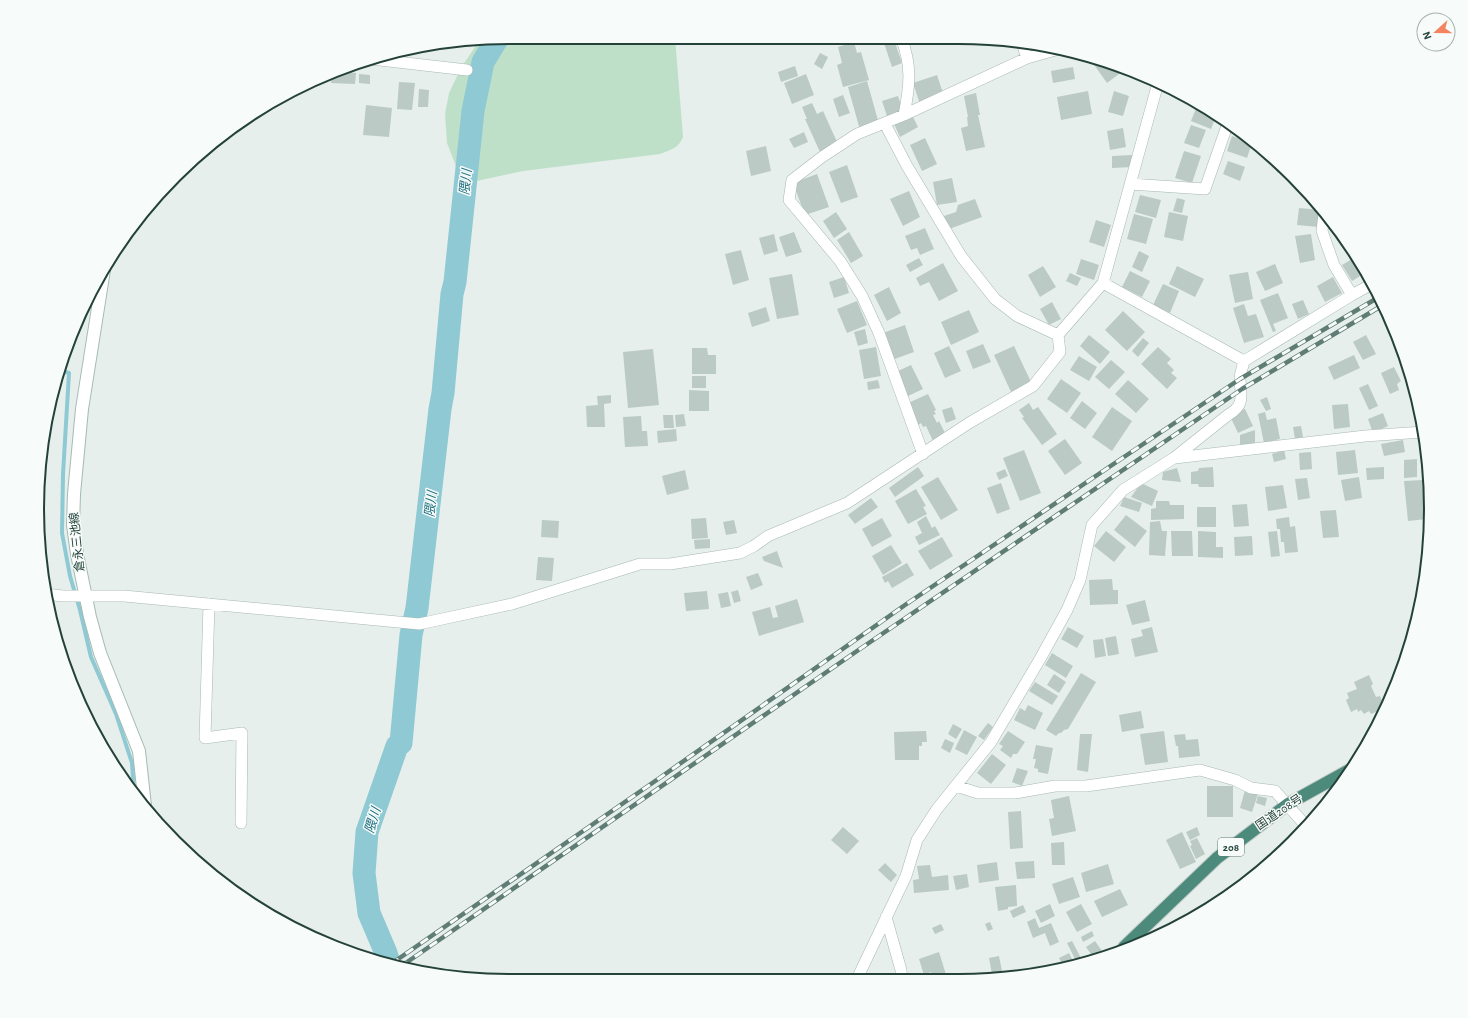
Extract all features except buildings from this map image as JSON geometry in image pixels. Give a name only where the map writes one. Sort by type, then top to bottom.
[{"type":"highway","name":"国道208号","points":[[1130,942],[1217,858],[1288,804],[1340,775]]},
{"type":"main road","name":"倉永三池線","points":[[98,292],[82,409],[74,494],[73,525],[85,596],[100,653],[139,752],[144,797]]},
{"type":"street","points":[[904,44],[909,65],[909,90],[904,115]]},
{"type":"street","points":[[1024,49],[1027,58]]},
{"type":"street","points":[[922,454],[879,333],[862,296],[840,261],[789,200],[792,180],[822,157],[857,134],[885,124],[1027,58],[1047,52]]},
{"type":"street","points":[[386,61],[467,70]]},
{"type":"street","points":[[52,594],[124,596],[392,620],[419,624],[512,604],[640,564],[670,564],[740,553],[754,546],[768,536],[847,503],[969,423],[1033,386],[1060,352],[1058,335],[1103,283],[1156,88]]},
{"type":"street","points":[[885,124],[907,166],[961,256],[996,299],[1017,316],[1058,335]]},
{"type":"street","points":[[1130,184],[1205,189],[1226,129]]},
{"type":"street","points":[[1323,220],[1322,230],[1334,265],[1352,295]]},
{"type":"street","points":[[1103,283],[1244,361]]},
{"type":"street","points":[[859,974],[906,876],[917,840],[938,809],[991,742],[1067,610],[1080,580],[1092,525],[1123,490],[1174,458],[1228,415],[1237,410],[1242,389],[1240,379],[1244,361],[1367,287]]},
{"type":"street","points":[[1174,458],[1364,436],[1417,432]]},
{"type":"street","points":[[209,604],[206,738],[242,733],[241,823]]},
{"type":"street","points":[[956,786],[978,793],[1015,793],[1049,787],[1086,786],[1200,770],[1235,780],[1251,788],[1275,791],[1303,822]]},
{"type":"street","points":[[886,917],[901,974]]},
{"type":"green space","points":[[676,44],[683,137],[679,144],[674,148],[660,154],[523,171],[463,184],[447,143],[445,114],[449,93],[461,68],[476,45]]},
{"type":"waterway","name":"隈川","points":[[387,957],[369,913],[364,873],[367,832],[397,746],[401,743],[411,635],[417,608],[443,393],[452,294],[455,282],[473,111],[483,62],[494,45]]},
{"type":"waterway","points":[[65,372],[69,373],[63,474],[62,533],[70,576],[91,657],[116,714],[132,763],[133,783]]},
{"type":"railway","points":[[397,960],[661,777],[905,605],[1118,461],[1240,379],[1374,300]]},
{"type":"railway","points":[[407,962],[857,651],[1242,389],[1378,308]]}]
